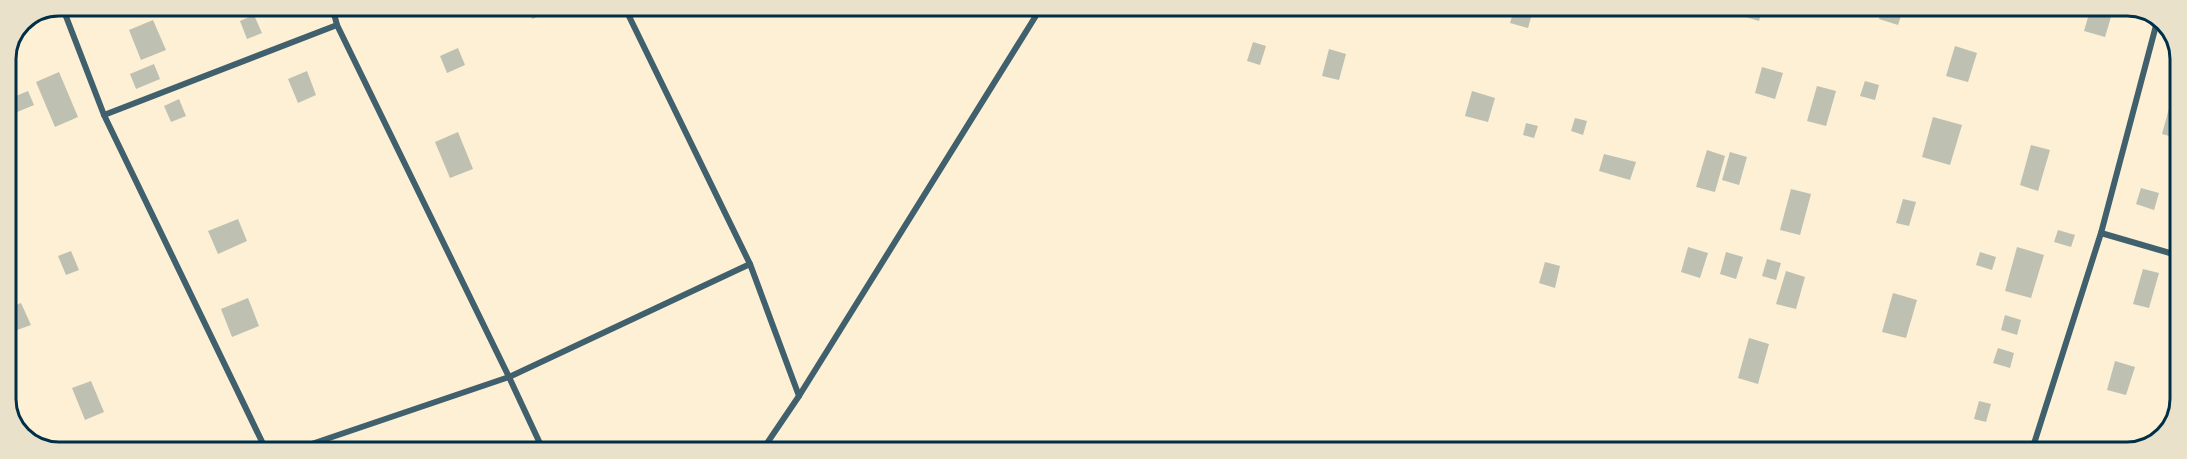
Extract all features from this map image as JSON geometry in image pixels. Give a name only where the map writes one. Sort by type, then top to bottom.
[{"type":"street","points":[[66,17],[104,115],[262,442]]},
{"type":"street","points":[[335,17],[539,442]]},
{"type":"street","points":[[629,17],[750,264],[799,396]]},
{"type":"street","points":[[768,442],[799,396],[1035,17]]},
{"type":"street","points":[[104,115],[338,25]]},
{"type":"street","points":[[2034,442],[2101,233],[2156,27]]},
{"type":"street","points":[[2101,233],[2170,253]]},
{"type":"street","points":[[317,442],[509,377],[750,264]]},
{"type":"building","points":[[255,17],[262,33],[247,39],[240,21]]},
{"type":"building","points":[[1512,17],[1531,17],[1528,28],[1510,23]]},
{"type":"building","points":[[1746,17],[1760,17],[1759,21]]},
{"type":"building","points":[[1880,17],[1901,17],[1898,25],[1879,19]]},
{"type":"building","points":[[2088,17],[2111,17],[2105,37],[2084,31]]},
{"type":"building","points":[[153,20],[166,50],[141,60],[129,30]]},
{"type":"building","points":[[1253,42],[1266,46],[1260,65],[1247,61]]},
{"type":"building","points":[[1955,46],[1977,53],[1968,82],[1946,76]]},
{"type":"building","points":[[458,48],[465,65],[447,73],[440,56]]},
{"type":"building","points":[[1329,49],[1346,54],[1339,80],[1322,76]]},
{"type":"building","points":[[154,64],[160,79],[136,89],[130,74]]},
{"type":"building","points":[[1762,67],[1783,73],[1775,99],[1755,93]]},
{"type":"building","points":[[307,71],[316,95],[298,103],[288,79]]},
{"type":"building","points":[[59,72],[78,117],[55,127],[36,82]]},
{"type":"building","points":[[1865,81],[1879,85],[1875,100],[1860,96]]},
{"type":"building","points":[[1817,86],[1836,91],[1826,126],[1807,121]]},
{"type":"building","points":[[28,91],[34,105],[16,112],[16,96]]},
{"type":"building","points":[[1472,91],[1495,98],[1488,122],[1465,116]]},
{"type":"building","points":[[179,99],[186,116],[171,122],[164,106]]},
{"type":"building","points":[[2170,105],[2170,136],[2162,134]]},
{"type":"building","points":[[1933,117],[1962,125],[1950,165],[1922,157]]},
{"type":"building","points":[[1575,118],[1587,121],[1583,135],[1571,131]]},
{"type":"building","points":[[1526,123],[1538,126],[1534,138],[1523,135]]},
{"type":"building","points":[[458,132],[473,169],[450,178],[435,142]]},
{"type":"building","points":[[2031,145],[2050,150],[2038,191],[2020,185]]},
{"type":"building","points":[[1707,150],[1725,156],[1715,192],[1696,187]]},
{"type":"building","points":[[1730,152],[1747,157],[1739,185],[1722,180]]},
{"type":"building","points":[[1604,154],[1636,162],[1630,180],[1599,171]]},
{"type":"building","points":[[2141,188],[2159,193],[2154,210],[2136,204]]},
{"type":"building","points":[[1791,189],[1811,194],[1800,235],[1780,230]]},
{"type":"building","points":[[1903,199],[1916,202],[1909,226],[1896,223]]},
{"type":"building","points":[[238,219],[247,241],[218,254],[208,231]]},
{"type":"building","points":[[2058,230],[2075,235],[2071,247],[2054,242]]},
{"type":"building","points":[[1688,247],[1708,253],[1700,278],[1681,272]]},
{"type":"building","points":[[2017,247],[2044,255],[2031,298],[2005,291]]},
{"type":"building","points":[[71,251],[79,270],[66,275],[58,256]]},
{"type":"building","points":[[1726,252],[1743,257],[1736,279],[1720,274]]},
{"type":"building","points":[[1980,252],[1996,257],[1992,270],[1976,265]]},
{"type":"building","points":[[1767,259],[1781,263],[1776,280],[1762,276]]},
{"type":"building","points":[[1545,262],[1560,266],[1555,288],[1539,283]]},
{"type":"building","points":[[2143,269],[2159,273],[2149,308],[2133,304]]},
{"type":"building","points":[[1786,271],[1805,277],[1796,309],[1776,304]]},
{"type":"building","points":[[1893,293],[1917,300],[1906,338],[1882,332]]},
{"type":"building","points":[[248,298],[259,326],[232,337],[221,309]]},
{"type":"building","points":[[21,303],[31,325],[17,330],[17,329],[17,305]]},
{"type":"building","points":[[2005,315],[2021,320],[2017,335],[2001,330]]},
{"type":"building","points":[[1749,338],[1769,344],[1758,384],[1738,378]]},
{"type":"building","points":[[1998,348],[2014,353],[2010,368],[1993,363]]},
{"type":"building","points":[[2115,361],[2135,367],[2126,395],[2107,390]]},
{"type":"building","points":[[91,381],[104,412],[85,420],[72,388]]},
{"type":"building","points":[[1979,401],[1991,404],[1986,422],[1974,419]]}]
